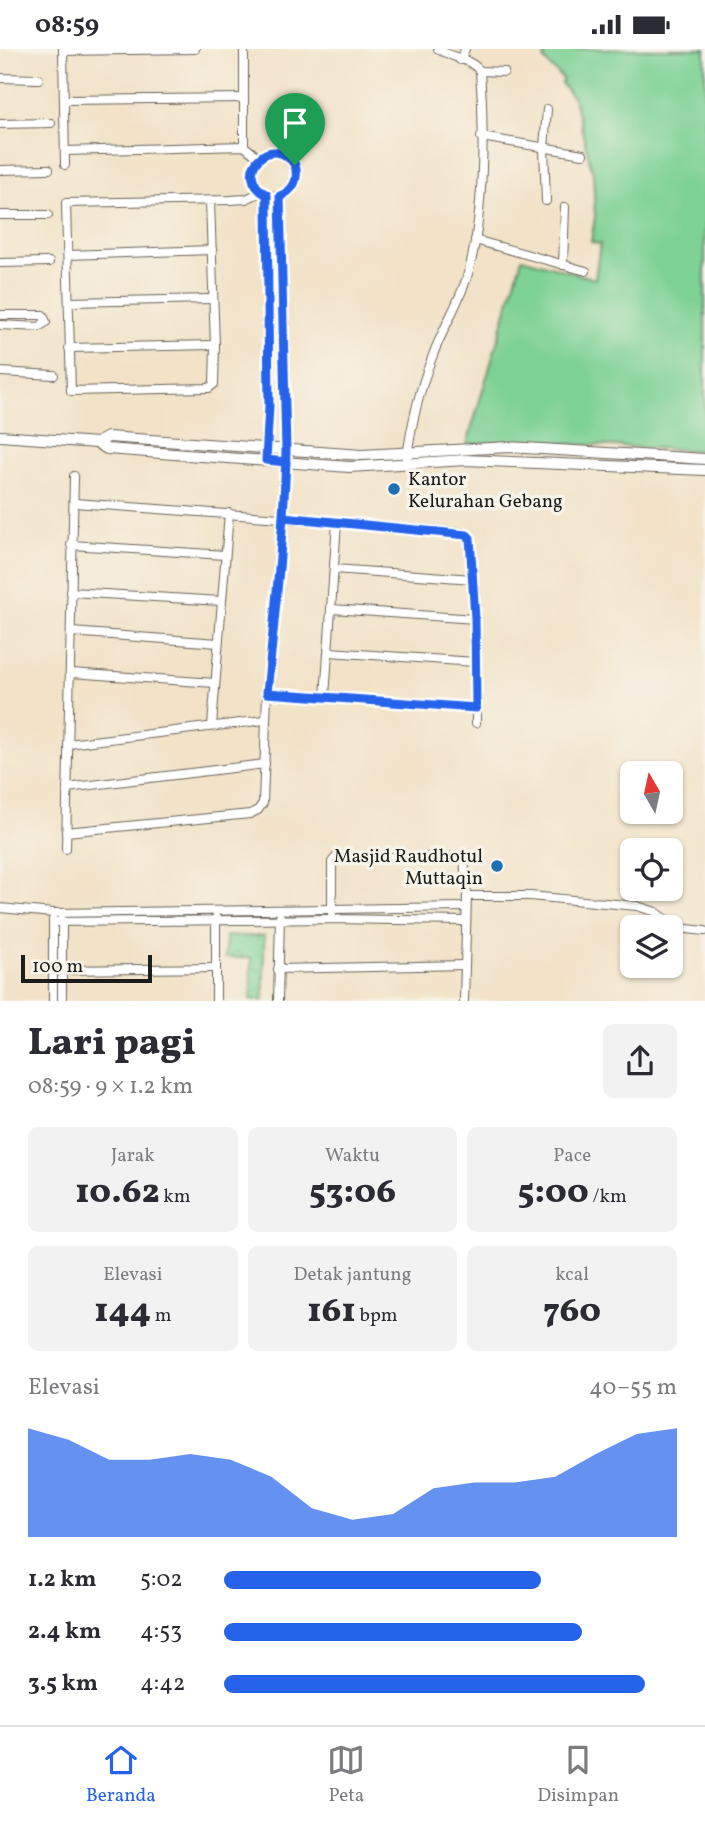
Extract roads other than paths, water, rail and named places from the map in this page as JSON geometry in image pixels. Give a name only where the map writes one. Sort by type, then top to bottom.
[{"type":"street","points":[[65,165],[63,50],[195,49]]},
{"type":"street","points":[[244,49],[244,146]]},
{"type":"street","points":[[438,49],[470,62],[480,71],[504,72]]},
{"type":"street","points":[[460,60],[465,49]]},
{"type":"street","points":[[407,458],[420,392],[441,334],[457,306],[473,255],[481,137],[480,71]]},
{"type":"street","points":[[0,78],[39,79]]},
{"type":"street","points":[[64,100],[244,99]]},
{"type":"street","points":[[545,201],[544,148],[547,109]]},
{"type":"street","points":[[0,124],[51,123]]},
{"type":"street","points":[[481,137],[583,154]]},
{"type":"street","points":[[65,151],[244,146],[259,158]]},
{"type":"street","points":[[210,201],[214,384],[209,388],[71,391],[66,203],[210,201],[246,199],[264,193],[280,196],[290,191],[297,171],[291,159],[279,152],[265,154],[259,158],[252,171],[256,186],[264,193],[269,406],[266,454]]},
{"type":"street","points":[[0,170],[49,169]]},
{"type":"street","points":[[66,832],[250,814],[258,810],[263,803],[265,720],[286,462],[280,196]]},
{"type":"street","points":[[563,265],[565,207]]},
{"type":"street","points":[[0,215],[48,215]]},
{"type":"street","points":[[475,240],[586,271]]},
{"type":"street","points":[[68,255],[212,250]]},
{"type":"street","points":[[0,263],[49,261]]},
{"type":"street","points":[[69,302],[212,299]]},
{"type":"street","points":[[0,315],[43,315],[46,319],[42,327],[0,325]]},
{"type":"street","points":[[69,348],[215,345]]},
{"type":"street","points":[[0,372],[54,375]]},
{"type":"street","points":[[269,406],[285,405]]},
{"type":"street","points":[[0,436],[97,443],[107,449],[266,454],[286,450],[407,458],[702,465]]},
{"type":"street","points":[[266,454],[286,462],[349,467],[509,447],[702,465]]},
{"type":"street","points":[[569,451],[569,463]]},
{"type":"street","points":[[65,849],[74,476]]},
{"type":"street","points":[[75,503],[463,533],[470,538],[473,579],[476,723]]},
{"type":"street","points":[[212,726],[229,513]]},
{"type":"street","points":[[325,697],[337,522]]},
{"type":"street","points":[[71,545],[225,555]]},
{"type":"street","points":[[334,569],[473,579]]},
{"type":"street","points":[[71,592],[221,601]]},
{"type":"street","points":[[332,609],[475,619]]},
{"type":"street","points":[[71,632],[218,643]]},
{"type":"street","points":[[328,652],[475,662]]},
{"type":"street","points":[[71,673],[215,683]]},
{"type":"street","points":[[267,693],[476,708]]},
{"type":"street","points":[[68,744],[265,720]]},
{"type":"street","points":[[67,788],[265,764]]},
{"type":"street","points":[[332,919],[332,862],[336,857],[464,857],[467,896],[464,1000]]},
{"type":"street","points":[[467,896],[530,896],[637,906],[656,912],[678,928],[705,931]]},
{"type":"street","points":[[0,908],[58,918],[216,916],[332,909],[466,907]]},
{"type":"street","points":[[278,1000],[280,911]]},
{"type":"street","points":[[216,916],[279,921],[466,921]]},
{"type":"street","points":[[216,916],[216,1000]]},
{"type":"street","points":[[58,918],[62,1000]]},
{"type":"street","points":[[53,1000],[58,918]]},
{"type":"street","points":[[278,969],[465,965]]},
{"type":"street","points":[[62,970],[216,968]]},
{"type":"place","name":"Kantor Kelurahan Gebang","points":[[394,489]]},
{"type":"place","name":"Masjid Raudhotul Muttaqin","points":[[497,866]]}]
